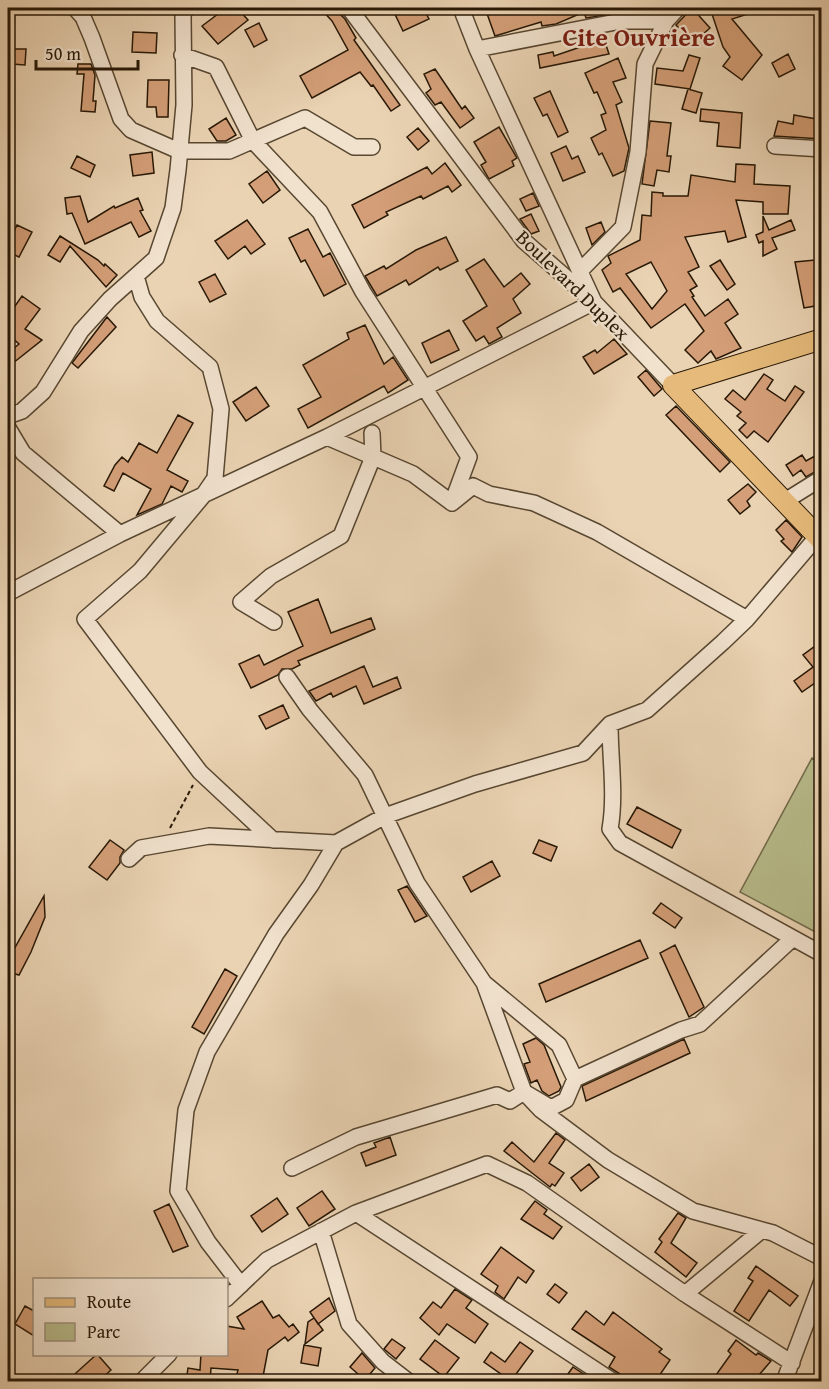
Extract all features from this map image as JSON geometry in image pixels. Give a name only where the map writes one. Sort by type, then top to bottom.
[{"type":"main road","points":[[673,385],[822,339]]},
{"type":"main road","name":"Boulevard Duplex","points":[[673,385],[819,539]]},
{"type":"street","points":[[75,8],[92,38],[121,119],[131,130],[179,151],[229,151],[304,118],[354,147],[372,147]]},
{"type":"street","points":[[8,416],[22,411],[43,392],[81,331],[156,258],[172,207],[179,151],[184,105],[182,56],[183,15],[186,8]]},
{"type":"street","name":"Boulevard Duplex","points":[[349,8],[524,241],[594,302],[673,385]]},
{"type":"street","points":[[8,593],[120,534],[327,436],[594,302],[477,49],[461,8]]},
{"type":"street","points":[[581,270],[623,227],[637,160],[645,64],[666,21],[678,8]]},
{"type":"street","points":[[477,49],[621,21],[666,21]]},
{"type":"street","points":[[182,56],[216,68],[253,141],[320,212],[363,292],[469,457],[452,503]]},
{"type":"street","points":[[775,146],[822,148]]},
{"type":"street","points":[[136,276],[142,297],[157,321],[210,368],[221,409],[214,478],[202,497],[140,571],[85,620],[200,772],[273,840]]},
{"type":"street","points":[[8,428],[22,453],[120,534]]},
{"type":"street","points":[[274,622],[241,602],[271,576],[341,536],[373,457],[372,433]]},
{"type":"street","points":[[327,436],[413,474],[452,503]]},
{"type":"street","points":[[785,501],[822,478]]},
{"type":"street","points":[[452,503],[473,486],[489,494],[534,504],[597,532],[747,619]]},
{"type":"street","points":[[241,1285],[208,1242],[178,1191],[186,1110],[207,1052],[276,934],[311,885],[336,843],[385,816],[475,784],[583,753],[610,724],[647,710],[747,619],[819,539]]},
{"type":"street","points":[[287,678],[310,710],[365,775],[417,883],[484,983],[524,1092],[541,1110],[608,1160],[693,1211],[773,1233],[822,1258]]},
{"type":"street","points":[[610,724],[610,780],[614,807],[610,829],[620,843],[822,954]]},
{"type":"street","points":[[129,859],[141,848],[209,836],[336,843]]},
{"type":"street","points":[[524,1092],[551,1108],[566,1100],[574,1079],[681,1030],[700,1024],[792,939]]},
{"type":"street","points":[[484,983],[559,1045],[574,1079]]},
{"type":"street","points":[[292,1168],[356,1137],[497,1095],[510,1101],[524,1092]]},
{"type":"street","points":[[228,1297],[267,1260],[356,1213],[487,1164],[527,1183],[685,1294],[792,1363]]},
{"type":"street","points":[[356,1213],[614,1382]]},
{"type":"street","points":[[685,1294],[762,1230]]},
{"type":"street","points":[[321,1231],[349,1324],[383,1362],[409,1382]]},
{"type":"street","points":[[784,1382],[822,1281]]},
{"type":"street","points":[[141,1382],[168,1356]]},
{"type":"path","points":[[162,844],[200,772]]},
{"type":"green space","points":[[812,758],[821,762],[821,935],[740,892]]},
{"type":"building","points":[[226,8],[237,8],[248,20],[218,44],[202,26]]},
{"type":"building","points":[[320,8],[334,8],[345,19],[356,38],[354,40],[400,105],[391,111],[373,85],[371,86],[360,72],[312,98],[300,76],[348,50],[332,21]]},
{"type":"building","points":[[392,8],[423,8],[429,19],[403,31]]},
{"type":"building","points":[[485,8],[638,8],[639,10],[586,18],[584,12],[556,24],[542,26],[541,22],[495,36]]},
{"type":"building","points":[[692,8],[710,28],[693,43],[676,25]]},
{"type":"building","points":[[710,8],[759,8],[760,10],[732,19],[762,55],[742,80],[723,66],[730,57],[723,47]]},
{"type":"building","points":[[259,23],[267,40],[254,47],[245,30]]},
{"type":"building","points":[[133,32],[157,33],[156,53],[132,52]]},
{"type":"building","points":[[604,39],[609,54],[540,68],[538,55],[553,52],[554,56]]},
{"type":"building","points":[[12,49],[26,49],[25,65],[12,64]]},
{"type":"building","points":[[788,54],[795,69],[779,77],[772,63]]},
{"type":"building","points":[[689,55],[700,58],[690,89],[655,84],[657,68],[683,71]]},
{"type":"building","points":[[618,58],[626,78],[613,82],[622,102],[616,105],[629,148],[624,171],[613,176],[602,153],[599,155],[591,138],[606,130],[601,115],[606,113],[585,73]]},
{"type":"building","points":[[78,64],[91,64],[95,75],[93,101],[96,101],[95,112],[81,111],[84,74],[77,74]]},
{"type":"building","points":[[435,69],[462,109],[465,106],[474,118],[460,128],[441,102],[435,105],[426,93],[431,89],[424,74]]},
{"type":"building","points":[[148,80],[169,80],[168,117],[157,117],[156,107],[147,107]]},
{"type":"building","points":[[688,89],[702,93],[696,113],[682,109]]},
{"type":"building","points":[[550,91],[568,132],[558,137],[547,114],[543,116],[534,98]]},
{"type":"building","points":[[701,109],[742,113],[740,148],[717,146],[719,123],[700,121]]},
{"type":"building","points":[[794,115],[822,120],[822,139],[774,136],[778,121],[793,124]]},
{"type":"building","points":[[226,118],[236,135],[226,141],[217,141],[209,129]]},
{"type":"building","points":[[650,121],[671,123],[667,156],[671,156],[669,172],[657,170],[654,186],[642,184]]},
{"type":"building","points":[[499,127],[517,158],[512,161],[514,166],[489,179],[481,165],[486,162],[474,142]]},
{"type":"building","points":[[418,128],[429,141],[418,150],[407,137]]},
{"type":"building","points":[[566,146],[572,159],[578,156],[585,172],[563,181],[551,153]]},
{"type":"building","points":[[152,152],[154,173],[133,176],[130,155]]},
{"type":"building","points":[[77,156],[95,165],[90,177],[71,168]]},
{"type":"building","points":[[445,163],[461,185],[452,192],[448,186],[423,199],[421,196],[386,212],[388,215],[364,228],[352,205],[427,167],[432,174]]},
{"type":"building","points":[[736,164],[755,165],[754,184],[790,186],[788,214],[763,214],[763,202],[736,200],[746,237],[728,242],[725,231],[685,237],[699,267],[688,272],[697,286],[690,290],[705,316],[728,299],[738,314],[725,323],[741,348],[716,359],[711,351],[698,363],[685,350],[704,331],[685,304],[651,328],[620,288],[613,292],[602,270],[611,263],[608,256],[640,240],[642,215],[651,216],[652,192],[663,193],[663,196],[688,196],[691,175],[735,182]],"holes":[[[651,262],[667,291],[652,309],[626,274]]]},
{"type":"building","points":[[267,171],[280,190],[263,203],[249,184]]},
{"type":"building","points":[[533,193],[539,206],[526,211],[520,199]]},
{"type":"building","points":[[80,196],[88,222],[114,206],[115,208],[138,198],[143,210],[140,211],[151,231],[139,237],[131,222],[85,244],[72,213],[67,214],[65,198]]},
{"type":"building","points":[[531,214],[539,231],[531,234],[520,219]]},
{"type":"building","points":[[763,216],[769,230],[791,220],[795,230],[772,238],[777,249],[763,256],[763,241],[759,243],[756,235],[763,232]]},
{"type":"building","points":[[247,220],[265,244],[251,254],[245,246],[228,259],[215,241]]},
{"type":"building","points":[[601,222],[605,232],[592,245],[586,228]]},
{"type":"building","points":[[17,225],[32,232],[19,257],[8,252],[8,244]]},
{"type":"building","points":[[308,229],[323,257],[330,253],[346,284],[324,296],[305,260],[301,262],[289,238]]},
{"type":"building","points":[[60,236],[104,266],[105,264],[117,275],[106,287],[70,246],[60,262],[48,255]]},
{"type":"building","points":[[446,237],[458,261],[440,270],[438,267],[409,285],[406,280],[377,296],[365,276],[384,266],[386,269],[416,250]]},
{"type":"building","points":[[484,259],[504,287],[521,273],[530,284],[513,299],[521,313],[497,328],[502,337],[489,344],[484,336],[476,341],[463,321],[487,306],[466,270]]},
{"type":"building","points":[[720,260],[735,284],[727,290],[710,266]]},
{"type":"building","points":[[815,260],[815,306],[804,308],[795,262]]},
{"type":"building","points":[[215,274],[226,294],[210,302],[199,282]]},
{"type":"building","points":[[22,296],[40,309],[25,329],[42,340],[8,367],[8,353],[19,344],[8,334],[8,316]]},
{"type":"building","points":[[107,317],[116,327],[78,368],[72,363]]},
{"type":"building","points":[[365,325],[384,364],[393,357],[408,380],[388,393],[384,386],[308,428],[298,409],[321,397],[303,365],[349,339],[347,333]]},
{"type":"building","points":[[449,330],[459,350],[431,363],[422,343]]},
{"type":"building","points":[[614,339],[627,354],[594,374],[583,357],[595,350],[597,353]]},
{"type":"building","points":[[646,370],[662,389],[654,396],[638,377]]},
{"type":"building","points":[[764,374],[773,380],[767,389],[785,401],[795,386],[804,392],[768,442],[754,431],[747,438],[739,430],[746,423],[737,416],[741,412],[725,399],[733,390],[745,400]]},
{"type":"building","points":[[256,387],[269,406],[246,421],[233,402]]},
{"type":"building","points":[[676,406],[730,462],[720,472],[666,415]]},
{"type":"building","points":[[178,415],[193,423],[167,470],[188,481],[182,492],[171,486],[162,504],[137,515],[151,489],[123,473],[114,491],[104,486],[115,465],[122,457],[128,462],[139,443],[157,453]]},
{"type":"building","points":[[822,452],[822,468],[806,477],[801,470],[793,476],[786,465],[802,455],[806,461]]},
{"type":"building","points":[[748,484],[756,492],[747,501],[750,506],[740,514],[728,500]]},
{"type":"building","points":[[786,520],[802,537],[792,552],[781,541],[784,539],[776,530]]},
{"type":"building","points":[[318,599],[331,633],[371,618],[375,629],[298,661],[300,665],[292,669],[282,669],[278,675],[251,688],[239,664],[259,655],[264,665],[303,646],[288,612]]},
{"type":"building","points":[[822,641],[822,678],[802,692],[794,681],[813,667],[803,655]]},
{"type":"building","points":[[364,666],[373,687],[397,677],[401,688],[364,704],[356,686],[333,697],[331,693],[316,701],[309,691]]},
{"type":"building","points":[[283,705],[289,718],[266,729],[259,716]]},
{"type":"building","points":[[637,807],[681,830],[672,848],[627,824]]},
{"type":"building","points":[[110,840],[124,850],[120,863],[107,880],[89,867]]},
{"type":"building","points":[[539,840],[557,847],[551,861],[533,853]]},
{"type":"building","points":[[492,861],[500,876],[471,892],[463,877]]},
{"type":"building","points":[[407,886],[427,916],[415,922],[398,890]]},
{"type":"building","points":[[44,896],[45,917],[31,952],[19,975],[8,972],[8,960]]},
{"type":"building","points":[[661,903],[682,918],[675,928],[653,913]]},
{"type":"building","points":[[640,940],[648,958],[546,1002],[539,984]]},
{"type":"building","points":[[675,945],[704,1007],[689,1017],[660,953]]},
{"type":"building","points":[[225,969],[237,976],[204,1034],[192,1027]]},
{"type":"building","points":[[536,1038],[544,1045],[561,1087],[559,1091],[549,1096],[542,1091],[537,1080],[531,1083],[524,1064],[530,1062],[523,1044]]},
{"type":"building","points":[[684,1039],[690,1053],[586,1101],[582,1086]]},
{"type":"building","points":[[556,1133],[565,1140],[549,1163],[564,1173],[555,1186],[552,1184],[550,1187],[504,1151],[512,1142],[534,1162]]},
{"type":"building","points":[[390,1137],[396,1155],[366,1166],[361,1153],[376,1147],[374,1143]]},
{"type":"building","points":[[589,1164],[599,1177],[581,1191],[571,1178]]},
{"type":"building","points":[[322,1191],[335,1209],[309,1226],[297,1208]]},
{"type":"building","points":[[277,1198],[288,1214],[262,1232],[251,1216]]},
{"type":"building","points":[[535,1201],[547,1210],[544,1214],[562,1227],[553,1239],[521,1219]]},
{"type":"building","points":[[169,1204],[188,1246],[173,1252],[154,1211]]},
{"type":"building","points":[[678,1213],[686,1218],[671,1243],[697,1263],[686,1277],[655,1252],[662,1242],[659,1239]]},
{"type":"building","points":[[501,1247],[534,1271],[526,1283],[518,1277],[504,1299],[495,1292],[498,1286],[481,1274]]},
{"type":"building","points":[[756,1266],[798,1296],[790,1306],[769,1290],[749,1321],[734,1311],[753,1281],[748,1278]]},
{"type":"building","points":[[555,1284],[567,1293],[559,1303],[547,1294]]},
{"type":"building","points":[[455,1289],[472,1300],[466,1308],[488,1324],[475,1343],[447,1324],[439,1335],[420,1318],[433,1302],[441,1308]]},
{"type":"building","points":[[329,1298],[335,1311],[318,1324],[310,1312]]},
{"type":"building","points":[[262,1301],[273,1318],[279,1315],[289,1327],[293,1324],[299,1332],[288,1341],[285,1337],[268,1350],[262,1382],[236,1378],[238,1370],[211,1368],[210,1382],[186,1382],[188,1368],[200,1370],[201,1356],[228,1356],[228,1326],[244,1329],[237,1317]]},
{"type":"building","points":[[25,1306],[33,1310],[33,1335],[15,1324]]},
{"type":"building","points":[[586,1311],[604,1325],[613,1312],[662,1349],[659,1352],[670,1360],[655,1382],[624,1382],[620,1374],[609,1367],[615,1357],[572,1329]]},
{"type":"building","points":[[314,1318],[323,1330],[305,1344],[308,1322]]},
{"type":"building","points":[[392,1339],[405,1348],[396,1359],[384,1349]]},
{"type":"building","points":[[435,1340],[459,1358],[444,1377],[420,1359]]},
{"type":"building","points":[[736,1340],[756,1355],[758,1353],[771,1361],[753,1382],[711,1382],[731,1354],[728,1351]]},
{"type":"building","points":[[520,1342],[533,1351],[511,1381],[484,1362],[491,1352],[505,1362]]},
{"type":"building","points":[[304,1345],[321,1348],[318,1366],[301,1363]]},
{"type":"building","points":[[362,1353],[375,1368],[365,1380],[350,1367]]},
{"type":"building","points":[[95,1356],[99,1356],[111,1370],[98,1382],[66,1382]]},
{"type":"building","points":[[573,1367],[588,1377],[595,1382],[562,1382]]},
{"type":"district","name":"Cite Ouvrière","points":[[639,37]]}]
